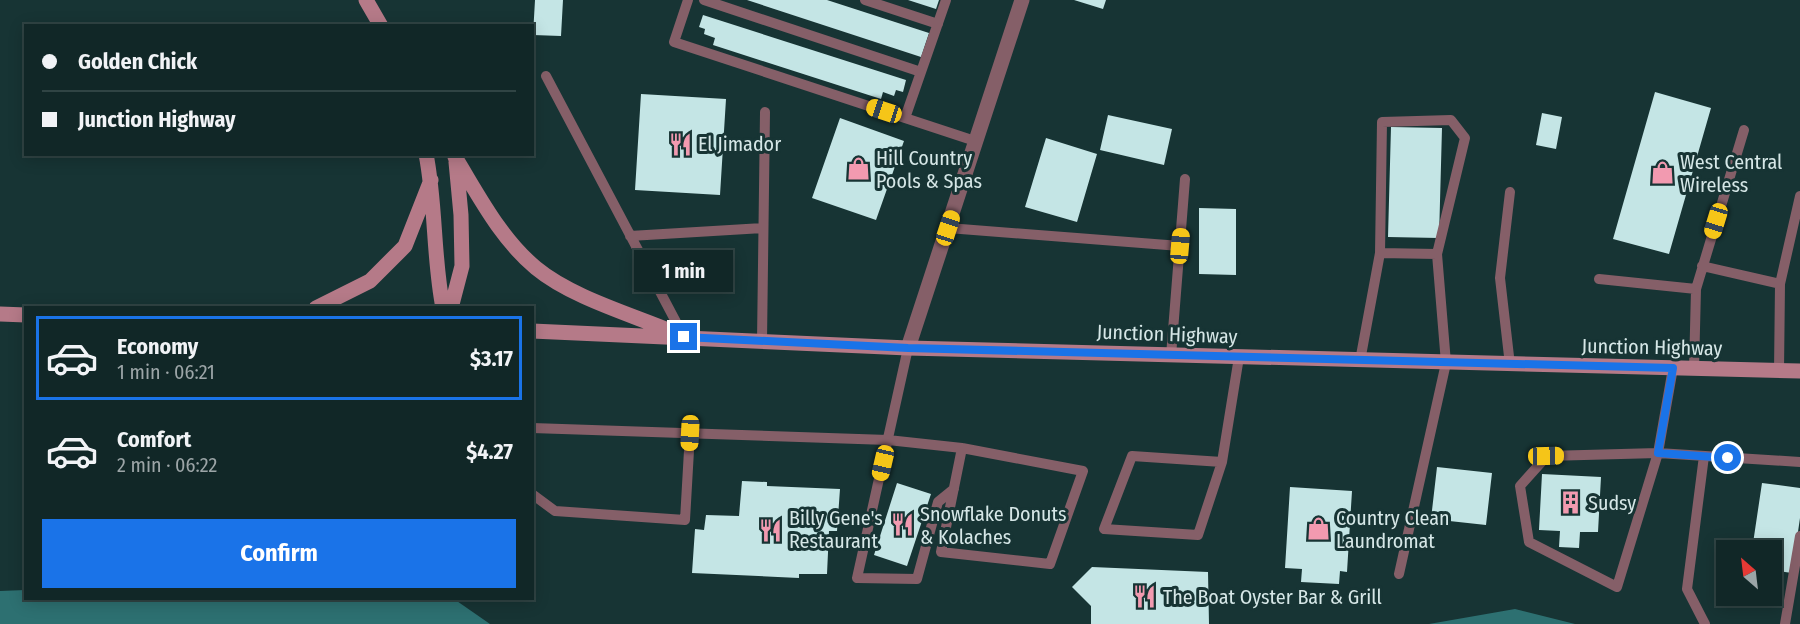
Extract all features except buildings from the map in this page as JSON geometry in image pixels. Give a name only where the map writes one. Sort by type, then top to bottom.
[{"type":"main road","points":[[366,0],[380,24]]},
{"type":"main road","points":[[426,156],[435,210],[436,269],[443,306]]},
{"type":"main road","points":[[452,306],[462,266],[461,215],[455,156]]},
{"type":"main road","points":[[455,156],[493,220],[521,254],[537,269],[583,295],[684,337]]},
{"type":"main road","points":[[320,306],[370,281],[405,246],[431,180]]},
{"type":"main road","points":[[0,314],[24,315]]},
{"type":"main road","name":"Junction Highway","points":[[535,333],[1171,356],[1800,371]]},
{"type":"street","points":[[908,348],[1022,0]]},
{"type":"lane","points":[[688,0],[674,42],[975,141]]},
{"type":"lane","points":[[704,0],[921,72]]},
{"type":"lane","points":[[865,0],[938,24]]},
{"type":"lane","points":[[905,118],[946,0]]},
{"type":"lane","points":[[546,76],[684,337]]},
{"type":"lane","points":[[762,341],[765,112]]},
{"type":"lane","points":[[1360,361],[1380,252],[1382,122],[1451,120],[1465,138],[1437,254],[1446,363],[1398,574]]},
{"type":"lane","points":[[1694,369],[1696,289],[1744,130]]},
{"type":"lane","points":[[1171,356],[1185,178]]},
{"type":"lane","points":[[1510,192],[1500,278],[1510,365]]},
{"type":"lane","points":[[1779,371],[1780,284],[1800,196]]},
{"type":"lane","points":[[630,236],[763,228]]},
{"type":"lane","points":[[948,228],[1180,246]]},
{"type":"lane","points":[[1380,252],[1437,254]]},
{"type":"lane","points":[[1702,266],[1780,284]]},
{"type":"lane","points":[[1599,279],[1696,289]]},
{"type":"lane","points":[[908,348],[857,578],[917,579],[938,502],[954,489]]},
{"type":"lane","points":[[1222,462],[1132,456],[1104,529],[1198,535],[1222,462],[1239,357]]},
{"type":"lane","points":[[1673,368],[1658,453],[1617,587],[1529,542],[1520,486],[1546,456],[1658,453],[1800,462]]},
{"type":"lane","points":[[534,428],[888,440],[962,448],[1083,471],[1050,564],[941,552],[962,448]]},
{"type":"lane","points":[[534,496],[555,511],[685,520],[690,433]]},
{"type":"lane","points":[[1704,456],[1687,589],[1705,624]]},
{"type":"lane","points":[[1785,624],[1800,536]]},
{"type":"water","points":[[24,590],[24,600],[455,600],[490,624],[0,624],[0,591]]},
{"type":"water","points":[[1515,609],[1575,624],[1429,624]]},
{"type":"place","name":"El Jimador","points":[[680,144]]},
{"type":"place","name":"Hill Country Pools & Spas","points":[[858,169]]},
{"type":"place","name":"West Central Wireless","points":[[1662,173]]},
{"type":"place","name":"Sudsy","points":[[1570,503]]},
{"type":"place","name":"Snowflake Donuts & Kolaches","points":[[902,525]]},
{"type":"place","name":"Country Clean Laundromat","points":[[1318,529]]},
{"type":"place","name":"Billy Gene's Restaurant","points":[[771,530]]},
{"type":"place","name":"The Boat Oyster Bar & Grill","points":[[1145,597]]},
{"type":"route","points":[[684,337],[908,348],[1673,368],[1658,453],[1728,458]]}]
